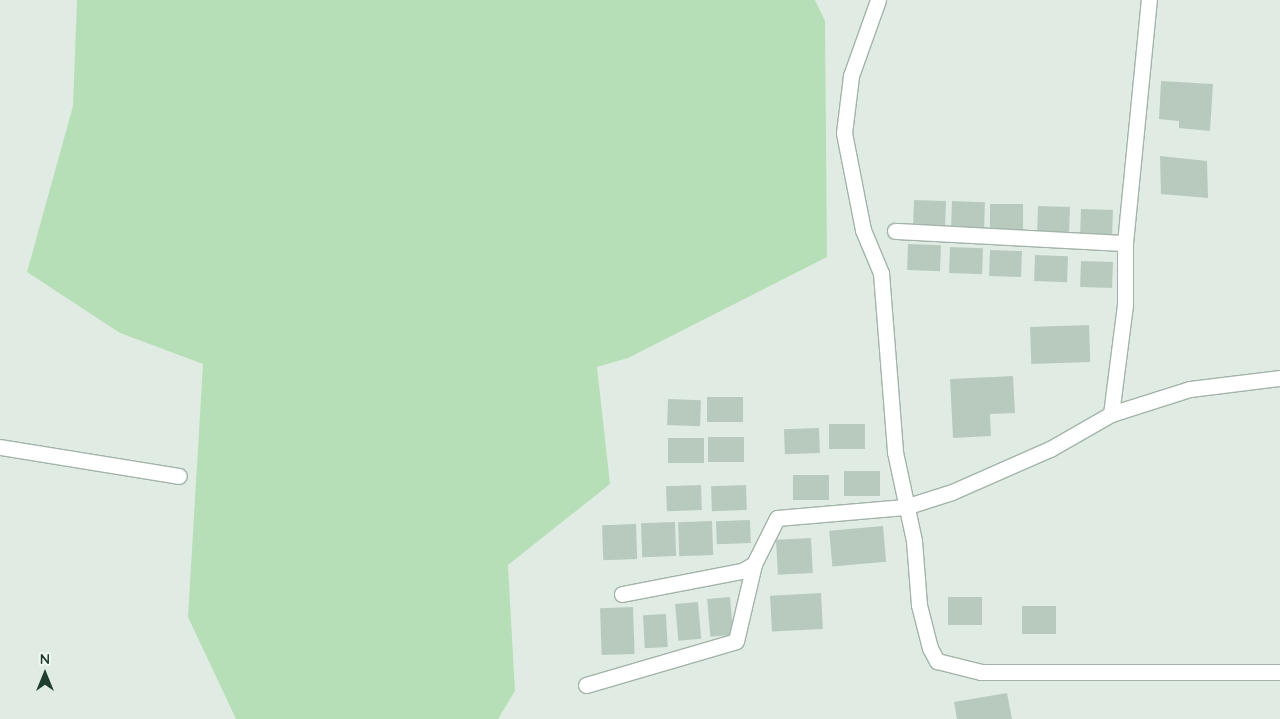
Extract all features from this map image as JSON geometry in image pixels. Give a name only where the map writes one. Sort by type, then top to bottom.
[{"type":"street","points":[[878,0],[851,76],[844,133],[863,230],[881,273],[895,452],[905,507],[914,541],[919,605],[930,648],[937,661],[981,672],[1280,672]]},
{"type":"street","points":[[1110,414],[1125,305],[1125,243],[1149,0]]},
{"type":"street","points":[[895,231],[1125,243]]},
{"type":"street","points":[[586,685],[736,641],[754,564],[777,518],[905,507],[952,492],[1041,453],[1110,414],[1190,389],[1280,378]]},
{"type":"street","points":[[0,447],[179,476]]},
{"type":"street","points":[[622,594],[742,571],[754,564]]},
{"type":"green space","points":[[77,0],[815,0],[825,21],[827,257],[628,358],[597,367],[610,484],[508,565],[515,691],[498,719],[236,719],[188,617],[203,364],[120,333],[27,272],[73,106]]},
{"type":"building","points":[[1161,81],[1213,84],[1210,131],[1179,128],[1179,121],[1159,119]]},
{"type":"building","points":[[1160,156],[1207,161],[1208,198],[1161,194]]},
{"type":"building","points":[[914,200],[946,201],[945,227],[913,226]]},
{"type":"building","points":[[952,201],[985,202],[984,228],[951,227]]},
{"type":"building","points":[[990,204],[1023,204],[1023,230],[990,230]]},
{"type":"building","points":[[1038,206],[1070,207],[1069,233],[1037,232]]},
{"type":"building","points":[[1081,209],[1113,210],[1112,236],[1080,235]]},
{"type":"building","points":[[908,244],[941,245],[940,271],[907,270]]},
{"type":"building","points":[[950,247],[983,248],[982,274],[949,273]]},
{"type":"building","points":[[990,250],[1022,251],[1021,277],[989,276]]},
{"type":"building","points":[[1035,255],[1068,256],[1067,282],[1034,281]]},
{"type":"building","points":[[1081,261],[1113,262],[1112,288],[1080,287]]},
{"type":"building","points":[[1089,325],[1090,362],[1031,364],[1030,327]]},
{"type":"building","points":[[1013,376],[1015,413],[990,414],[991,436],[953,438],[950,379]]},
{"type":"building","points":[[707,397],[743,397],[743,422],[707,422]]},
{"type":"building","points":[[668,399],[701,400],[700,426],[667,425]]},
{"type":"building","points":[[829,424],[865,424],[865,449],[829,449]]},
{"type":"building","points":[[819,428],[820,453],[785,454],[784,429]]},
{"type":"building","points":[[708,437],[744,437],[744,462],[708,462]]},
{"type":"building","points":[[668,438],[704,438],[704,463],[668,463]]},
{"type":"building","points":[[844,471],[880,471],[880,496],[844,496]]},
{"type":"building","points":[[793,475],[829,475],[829,500],[793,500]]},
{"type":"building","points":[[701,485],[702,510],[667,511],[666,486]]},
{"type":"building","points":[[746,485],[747,510],[712,511],[711,486]]},
{"type":"building","points":[[750,520],[751,543],[717,544],[716,521]]},
{"type":"building","points":[[712,521],[713,555],[679,556],[678,522]]},
{"type":"building","points":[[675,522],[676,556],[642,557],[641,523]]},
{"type":"building","points":[[636,524],[637,559],[603,560],[602,525]]},
{"type":"building","points":[[883,526],[886,562],[832,567],[829,531]]},
{"type":"building","points":[[811,538],[813,573],[778,575],[776,540]]},
{"type":"building","points":[[821,593],[823,629],[772,632],[770,596]]},
{"type":"building","points":[[730,597],[733,635],[710,637],[707,599]]},
{"type":"building","points":[[948,597],[982,597],[982,625],[948,625]]},
{"type":"building","points":[[698,602],[701,639],[678,641],[675,604]]},
{"type":"building","points":[[1022,606],[1056,606],[1056,634],[1022,634]]},
{"type":"building","points":[[633,607],[635,654],[602,655],[600,608]]},
{"type":"building","points":[[666,614],[668,647],[645,648],[643,615]]},
{"type":"building","points":[[1007,693],[1012,719],[957,719],[954,702]]}]
